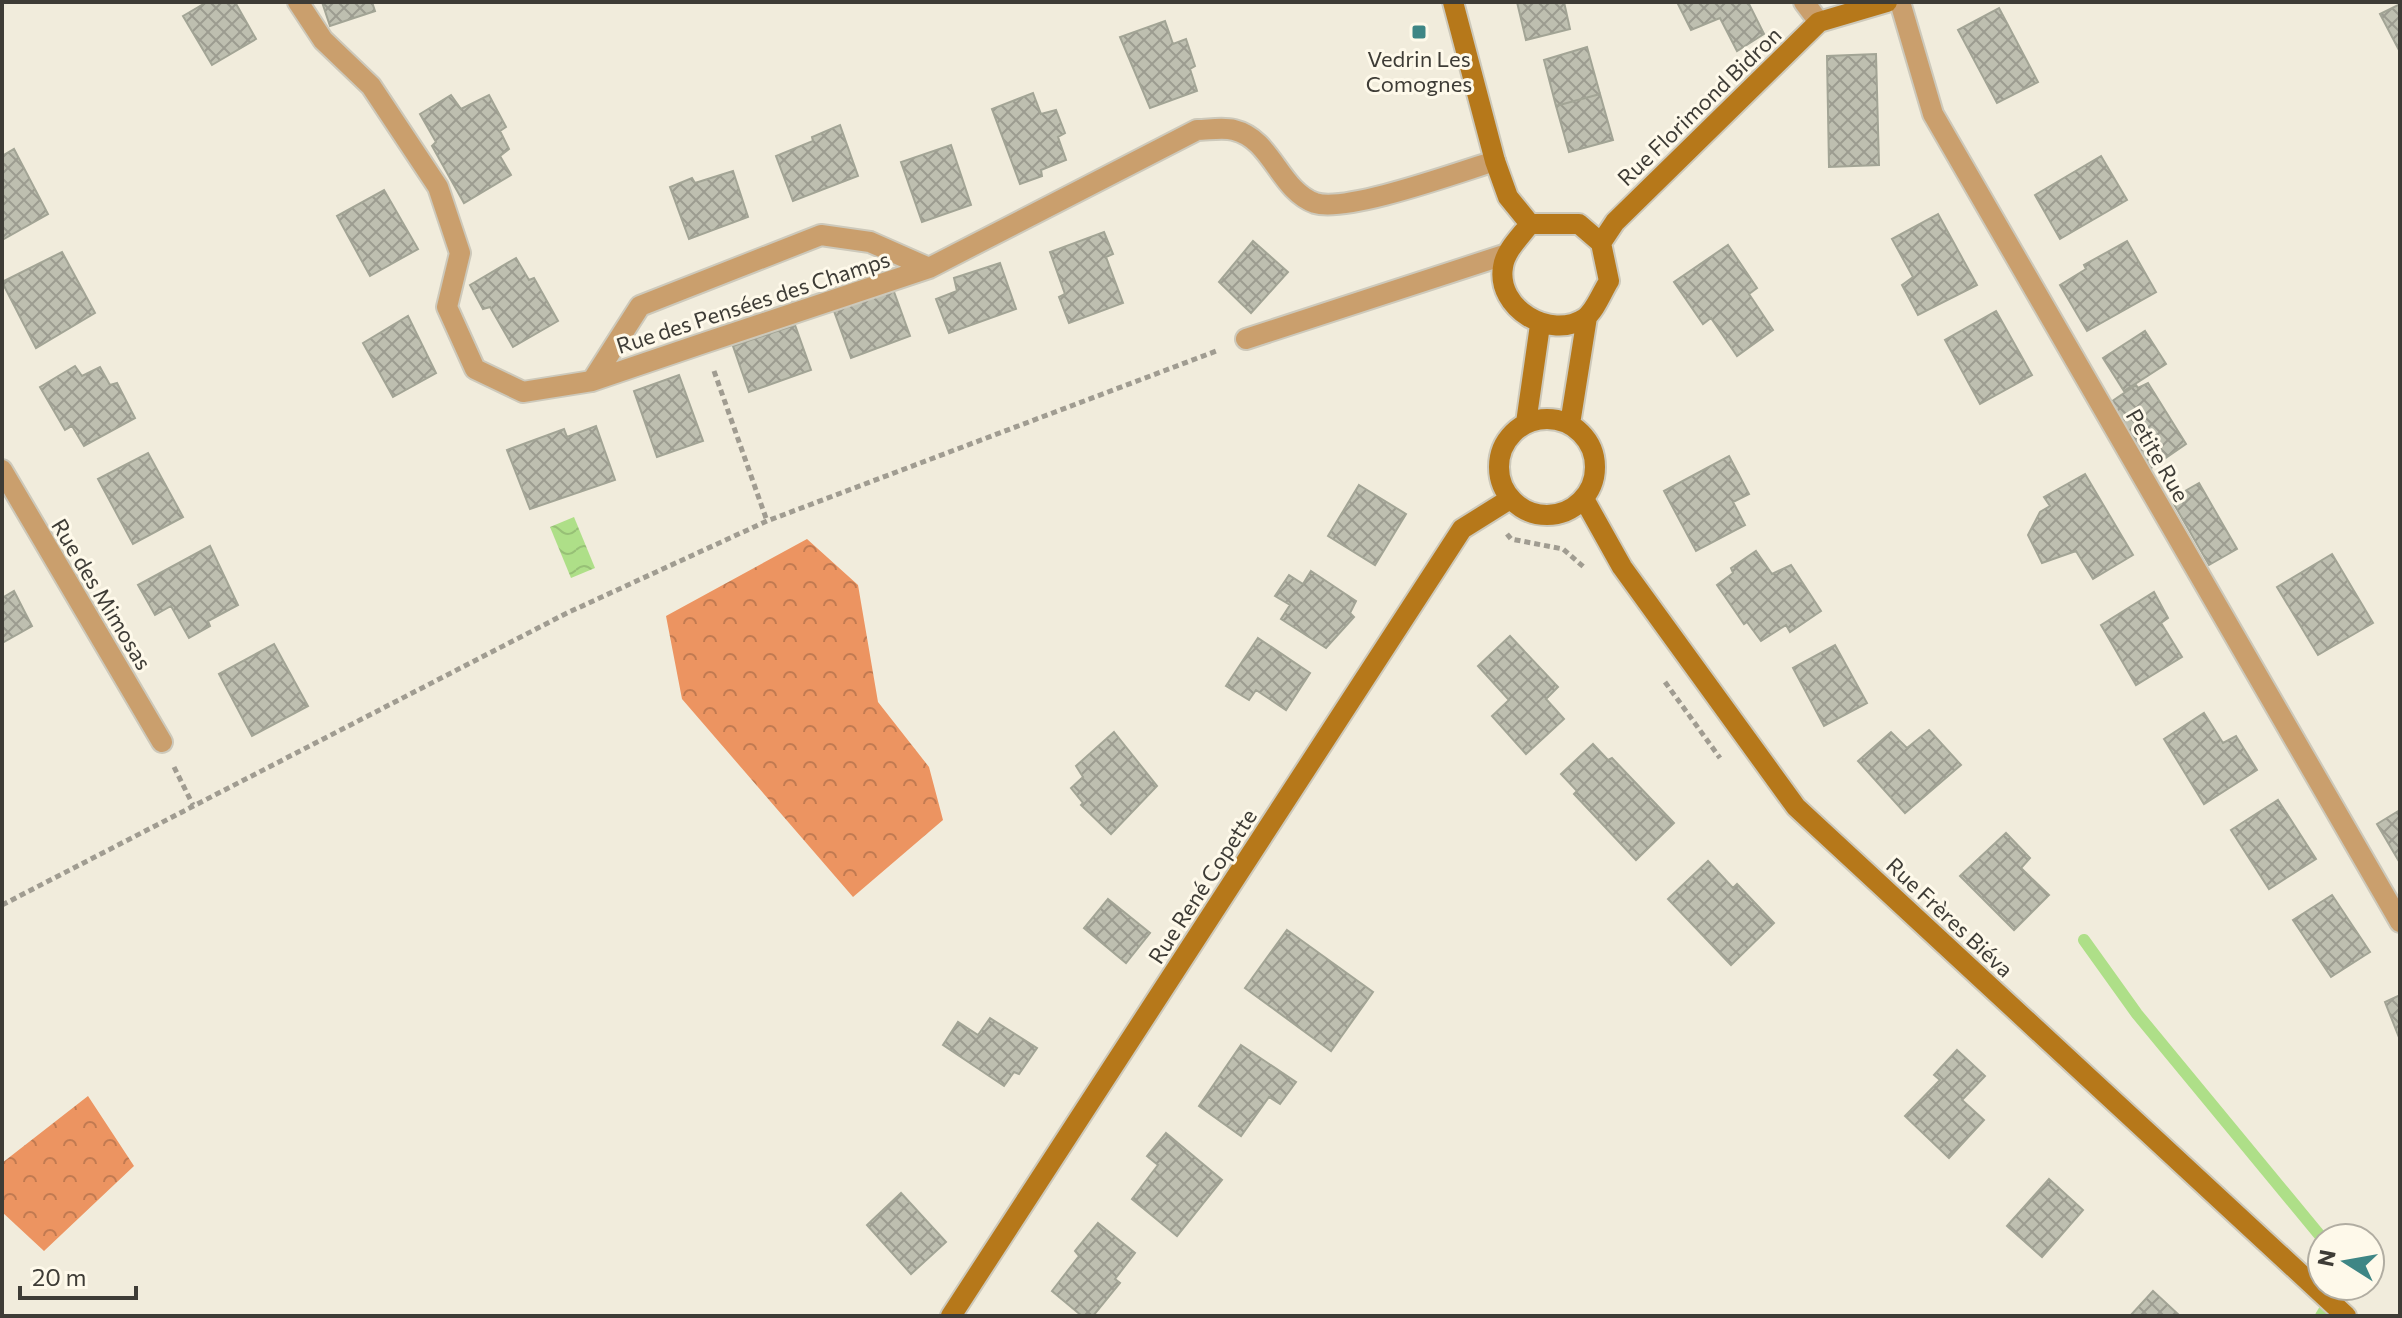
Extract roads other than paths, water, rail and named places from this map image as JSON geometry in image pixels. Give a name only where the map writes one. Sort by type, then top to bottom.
[{"type":"street","name":"Rue des Pensées des Champs","points":[[298,2],[323,40],[371,86],[438,187],[460,253],[447,307],[475,369],[523,392],[592,381],[929,268],[1197,130],[1235,130],[1260,146],[1293,190],[1317,203],[1350,203],[1495,161]]},
{"type":"street","points":[[1453,2],[1495,161],[1508,197],[1530,224]]},
{"type":"street","points":[[1804,2],[1819,22]]},
{"type":"street","name":"Rue Florimond Bidron","points":[[1601,243],[1625,212],[1819,22],[1887,2]]},
{"type":"street","name":"Petite Rue","points":[[1900,2],[1933,114],[2400,922]]},
{"type":"street","points":[[1530,224],[1579,224],[1601,243],[1609,281],[1587,317],[1570,424]]},
{"type":"street","points":[[1530,224],[1507,254],[1502,269],[1512,305],[1540,325],[1567,326],[1587,317]]},
{"type":"street","name":"Rue des Pensées des Champs","points":[[592,381],[640,306],[821,235],[870,242],[929,268]]},
{"type":"street","points":[[1246,339],[1507,254]]},
{"type":"street","points":[[1526,423],[1540,325]]},
{"type":"street","points":[[1547,418],[1570,424],[1585,436],[1596,463],[1584,499],[1553,516],[1527,513],[1510,499],[1498,475],[1503,446],[1526,423],[1547,418]]},
{"type":"street","name":"Rue des Mimosas","points":[[2,470],[11,506],[162,742]]},
{"type":"street","name":"Rue René Copette","points":[[951,1316],[1462,529],[1510,499]]},
{"type":"street","name":"Rue Frères Biéva","points":[[1584,499],[1622,567],[1796,807],[2336,1306]]},
{"type":"water","points":[[574,517],[595,568],[571,578],[550,527]]},
{"type":"waterway","points":[[2084,940],[2137,1014],[2309,1222]]},
{"type":"waterway","points":[[2321,1316],[2329,1302]]},
{"type":"place","name":"Vedrin Les Comognes","points":[[1419,32]]}]
